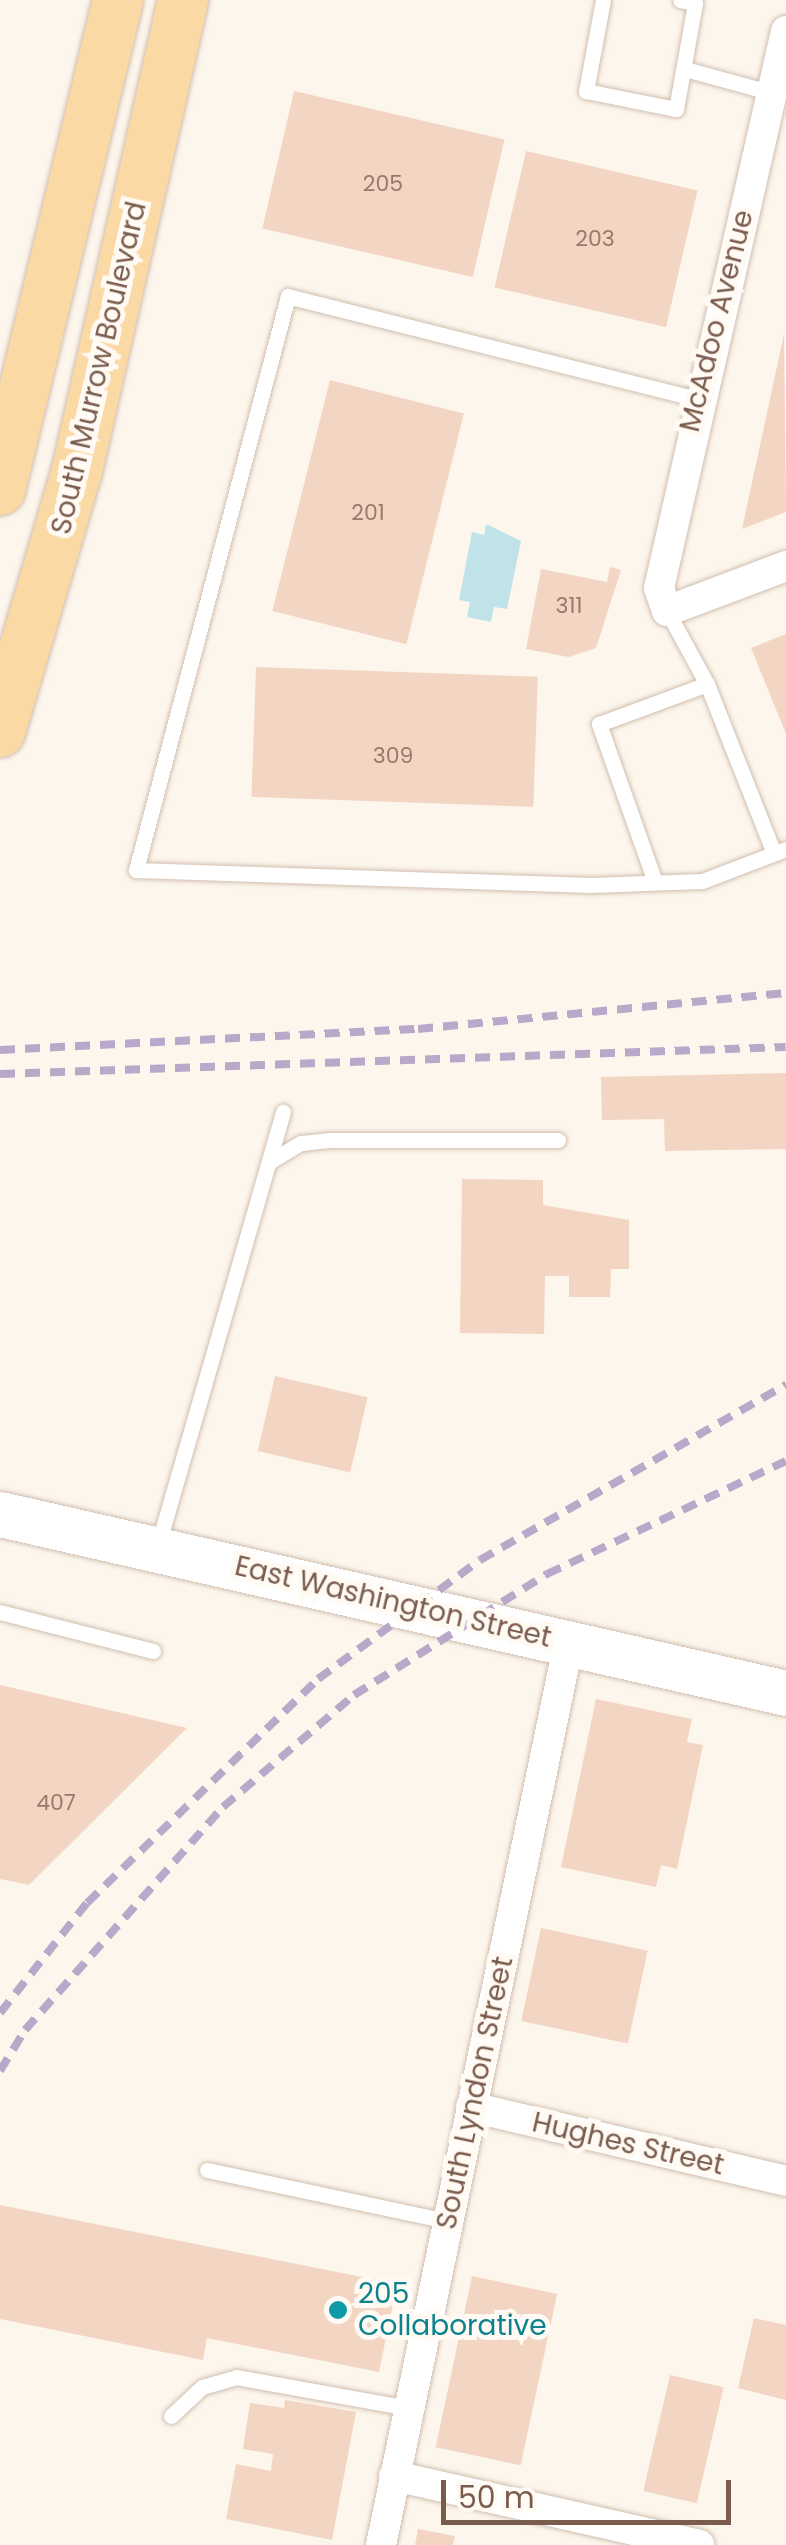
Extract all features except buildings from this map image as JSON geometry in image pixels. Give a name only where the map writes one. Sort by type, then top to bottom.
[{"type":"main road","points":[[0,490],[118,0]]},
{"type":"main road","name":"South Murrow Boulevard","points":[[0,732],[77,470],[183,0]]},
{"type":"street","name":"McAdoo Avenue","points":[[667,611],[660,567],[697,399],[775,139],[773,94],[786,32]]},
{"type":"street","points":[[667,611],[786,566]]},
{"type":"street","name":"East Washington Street","points":[[0,1514],[786,1693]]},
{"type":"street","name":"South Lyndon Street","points":[[380,2545],[569,1642]]},
{"type":"street","name":"Hughes Street","points":[[471,2107],[786,2181]]},
{"type":"street","points":[[394,2476],[618,2536],[699,2545]]},
{"type":"lane","points":[[603,0],[586,91],[676,109],[695,3],[680,0]]},
{"type":"lane","points":[[685,70],[773,94]]},
{"type":"lane","points":[[667,611],[707,684],[780,851],[702,880],[655,882],[136,870],[288,296],[697,399]]},
{"type":"lane","points":[[655,882],[599,724],[707,684]]},
{"type":"lane","points":[[157,1549],[283,1112]]},
{"type":"lane","points":[[269,1162],[301,1143],[332,1140],[558,1140]]},
{"type":"lane","points":[[0,1612],[153,1651]]},
{"type":"lane","points":[[207,2170],[447,2221]]},
{"type":"lane","points":[[171,2416],[202,2387],[236,2376],[409,2408]]},
{"type":"water","points":[[486,524],[521,541],[507,609],[494,607],[491,622],[467,617],[470,602],[459,600],[472,532],[484,535]]},
{"type":"railway","points":[[0,1050],[418,1029],[786,993]]},
{"type":"railway","points":[[0,1074],[786,1047]]},
{"type":"railway","points":[[0,2013],[87,1903],[318,1679],[480,1560],[786,1385]]},
{"type":"railway","points":[[0,2071],[25,2030],[223,1807],[354,1695],[547,1574],[786,1461]]},
{"type":"place","name":"205 Collaborative","points":[[338,2310]]}]
